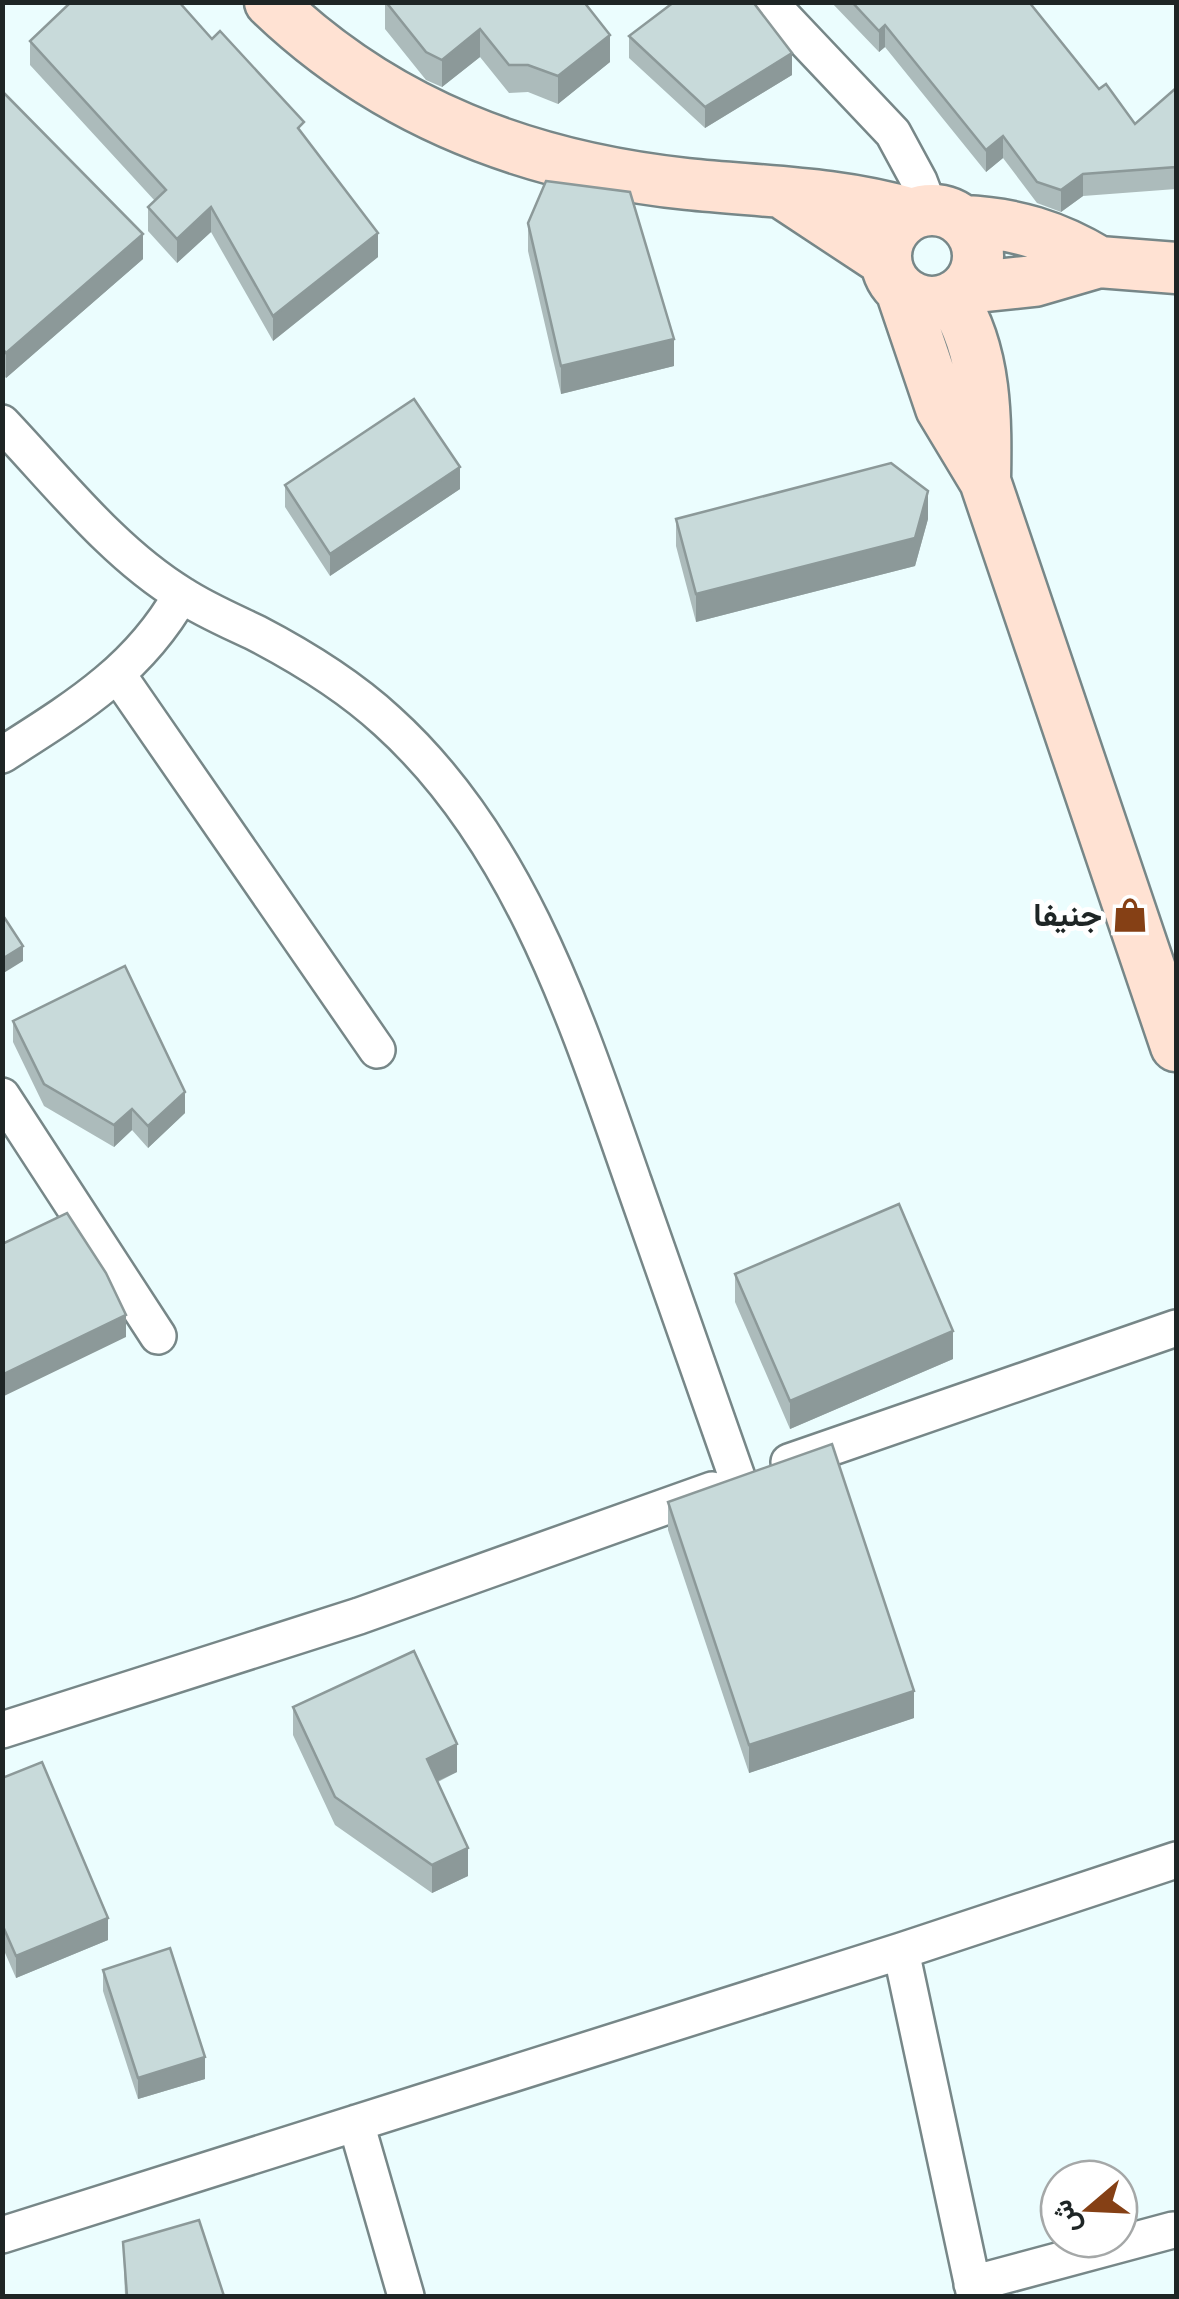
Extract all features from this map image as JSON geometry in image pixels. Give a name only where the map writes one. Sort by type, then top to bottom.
[{"type":"street","points":[[270,2],[365,78],[416,108],[531,156],[579,168],[684,184],[844,196],[935,215],[993,222],[1046,235],[1099,262]]},
{"type":"street","points":[[769,2],[893,133],[935,215],[974,236],[976,272],[959,293]]},
{"type":"street","points":[[776,189],[893,275],[916,300],[934,303],[959,293],[1034,281],[1099,262],[1176,268]]},
{"type":"street","points":[[935,215],[898,224],[888,240],[893,275],[942,408],[986,481],[1176,1046]]},
{"type":"street","points":[[959,293],[980,379],[986,423],[986,481]]},
{"type":"street","points":[[2,424],[120,546],[180,595],[302,658],[386,720],[426,759],[464,806],[500,862],[574,1017],[738,1480]]},
{"type":"street","points":[[2,755],[118,676],[155,636],[180,595]]},
{"type":"street","points":[[118,676],[377,1050]]},
{"type":"street","points":[[2,1096],[158,1336]]},
{"type":"street","points":[[2,1730],[359,1616],[1176,1328]]},
{"type":"street","points":[[2,2235],[902,1951],[1176,1860]]},
{"type":"street","points":[[902,1951],[973,2290],[1173,2230]]},
{"type":"street","points":[[356,2124],[406,2296]]},
{"type":"building","points":[[71,2],[179,2],[212,39],[220,31],[304,122],[298,128],[378,233],[273,316],[211,207],[177,239],[148,207],[166,190],[30,41]]},
{"type":"building","points":[[386,2],[584,2],[610,35],[558,76],[528,65],[509,65],[480,29],[442,60],[426,52]]},
{"type":"building","points":[[674,2],[753,2],[792,53],[705,107],[629,36]]},
{"type":"building","points":[[852,2],[1029,2],[1099,89],[1106,84],[1135,124],[1176,88],[1176,167],[1083,174],[1061,190],[1037,182],[1003,136],[986,150],[885,25],[879,31]]},
{"type":"building","points":[[2,91],[143,234],[6,353],[2,348]]},
{"type":"building","points":[[546,181],[630,192],[674,339],[561,366],[528,223]]},
{"type":"building","points":[[414,399],[460,467],[330,554],[285,485]]},
{"type":"building","points":[[891,463],[928,491],[915,538],[696,594],[676,519]]},
{"type":"building","points":[[2,914],[23,946],[2,959]]},
{"type":"building","points":[[125,966],[185,1092],[148,1126],[132,1109],[114,1125],[44,1084],[13,1021]]},
{"type":"building","points":[[899,1204],[953,1331],[790,1401],[735,1274]]},
{"type":"building","points":[[67,1213],[106,1273],[126,1315],[2,1375],[2,1244]]},
{"type":"building","points":[[832,1444],[914,1691],[749,1745],[668,1502]]},
{"type":"building","points":[[414,1651],[457,1744],[427,1759],[468,1848],[432,1865],[335,1797],[293,1707]]},
{"type":"building","points":[[42,1762],[108,1918],[16,1956],[2,1924],[2,1778]]},
{"type":"building","points":[[170,1948],[205,2057],[138,2078],[103,1970]]},
{"type":"building","points":[[199,2220],[224,2296],[127,2296],[123,2242]]},
{"type":"place","name":"جنيفا","points":[[1130,915]]}]
